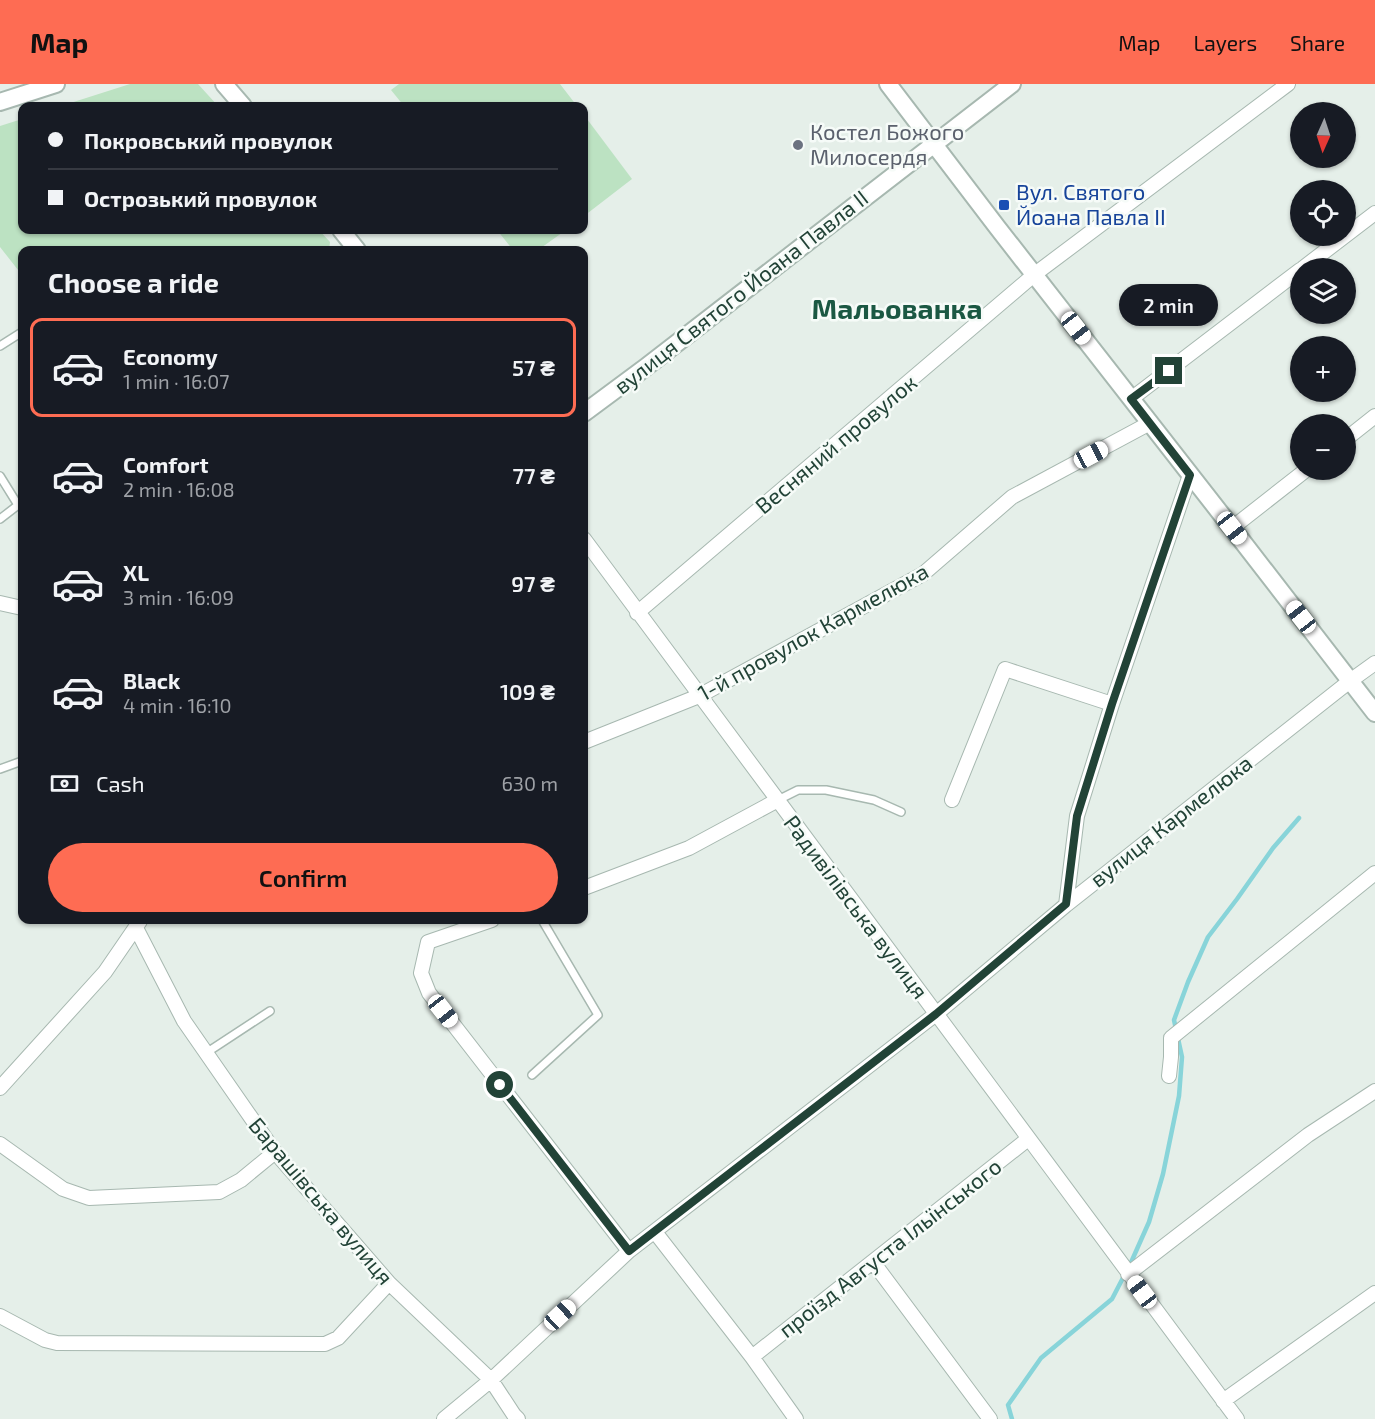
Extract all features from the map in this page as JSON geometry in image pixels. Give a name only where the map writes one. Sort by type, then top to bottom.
[{"type":"street","points":[[0,102],[56,84]]},
{"type":"street","points":[[224,84],[240,102]]},
{"type":"street","points":[[888,84],[1375,713]]},
{"type":"street","name":"вулиця Святого Йоана Павла II","points":[[588,410],[1012,84]]},
{"type":"street","name":"Весняний провулок","points":[[638,613],[1035,274],[1288,84]]},
{"type":"street","points":[[1316,258],[1375,213]]},
{"type":"street","points":[[344,234],[354,246]]},
{"type":"street","points":[[1131,399],[1290,278]]},
{"type":"street","points":[[1356,431],[1375,416]]},
{"type":"street","name":"1-й провулок Кармелюка","points":[[588,740],[699,696],[923,574],[1012,497],[1150,423]]},
{"type":"street","points":[[1066,904],[1077,816],[1112,704],[1190,475]]},
{"type":"street","points":[[1232,528],[1293,480]]},
{"type":"street","name":"Радивілівська вулиця","points":[[588,544],[776,801],[1237,1419]]},
{"type":"street","points":[[0,603],[18,607]]},
{"type":"street","name":"вулиця Кармелюка","points":[[444,1419],[491,1380],[629,1251],[936,1014],[1066,904],[1375,663]]},
{"type":"street","points":[[952,800],[1005,669],[1112,704]]},
{"type":"street","points":[[588,886],[689,848],[776,801]]},
{"type":"street","points":[[1169,1076],[1171,1038],[1375,873]]},
{"type":"street","points":[[0,1089],[105,972],[138,924]]},
{"type":"street","name":"Барашівська вулиця","points":[[138,924],[184,1021],[275,1152],[389,1283],[491,1380],[518,1419]]},
{"type":"street","points":[[480,924],[428,942],[421,973],[429,993],[629,1251]]},
{"type":"street","points":[[1128,1274],[1308,1135],[1375,1091]]},
{"type":"street","name":"проїзд Августа Ільїнського","points":[[752,1357],[1028,1139]]},
{"type":"street","points":[[0,1144],[63,1189],[89,1198],[219,1192],[240,1180],[275,1152]]},
{"type":"street","points":[[655,1232],[752,1357],[796,1419]]},
{"type":"street","points":[[873,1262],[990,1419]]},
{"type":"street","points":[[0,1316],[45,1340],[57,1343],[325,1344],[338,1338],[389,1283]]},
{"type":"street","points":[[1223,1401],[1375,1293]]},
{"type":"lane","points":[[0,346],[18,335]]},
{"type":"lane","points":[[0,476],[18,501]]},
{"type":"lane","points":[[0,519],[18,506]]},
{"type":"lane","points":[[0,769],[18,762]]},
{"type":"lane","points":[[776,801],[798,790],[826,790],[874,800],[901,812]]},
{"type":"lane","points":[[532,1075],[598,1015],[544,924]]},
{"type":"lane","points":[[206,1053],[270,1011]]},
{"type":"green space","points":[[130,84],[198,84],[214,102],[74,102]]},
{"type":"green space","points":[[399,84],[560,84],[574,102],[401,102],[391,90]]},
{"type":"green space","points":[[18,120],[18,234],[323,234],[330,242],[330,246],[18,246],[18,270],[0,247],[0,126]]},
{"type":"green space","points":[[588,120],[632,179],[588,213]]},
{"type":"green space","points":[[500,234],[560,234],[544,246],[510,246]]},
{"type":"waterway","points":[[1129,1267],[1149,1222],[1163,1174],[1179,1096],[1182,1057],[1174,1020],[1188,982],[1208,937],[1273,848],[1299,818]]},
{"type":"waterway","points":[[1012,1419],[1008,1405],[1041,1358],[1112,1299],[1125,1274]]},
{"type":"place","name":"Костел Божого Милосердя","points":[[798,145]]},
{"type":"place","name":"Вул. Святого Йоана Павла ІІ","points":[[1004,205]]},
{"type":"district","name":"Мальованка","points":[[897,309]]},
{"type":"route","points":[[500,1085],[629,1251],[936,1014],[1066,904],[1077,816],[1112,704],[1190,475],[1131,399],[1169,371]]}]
